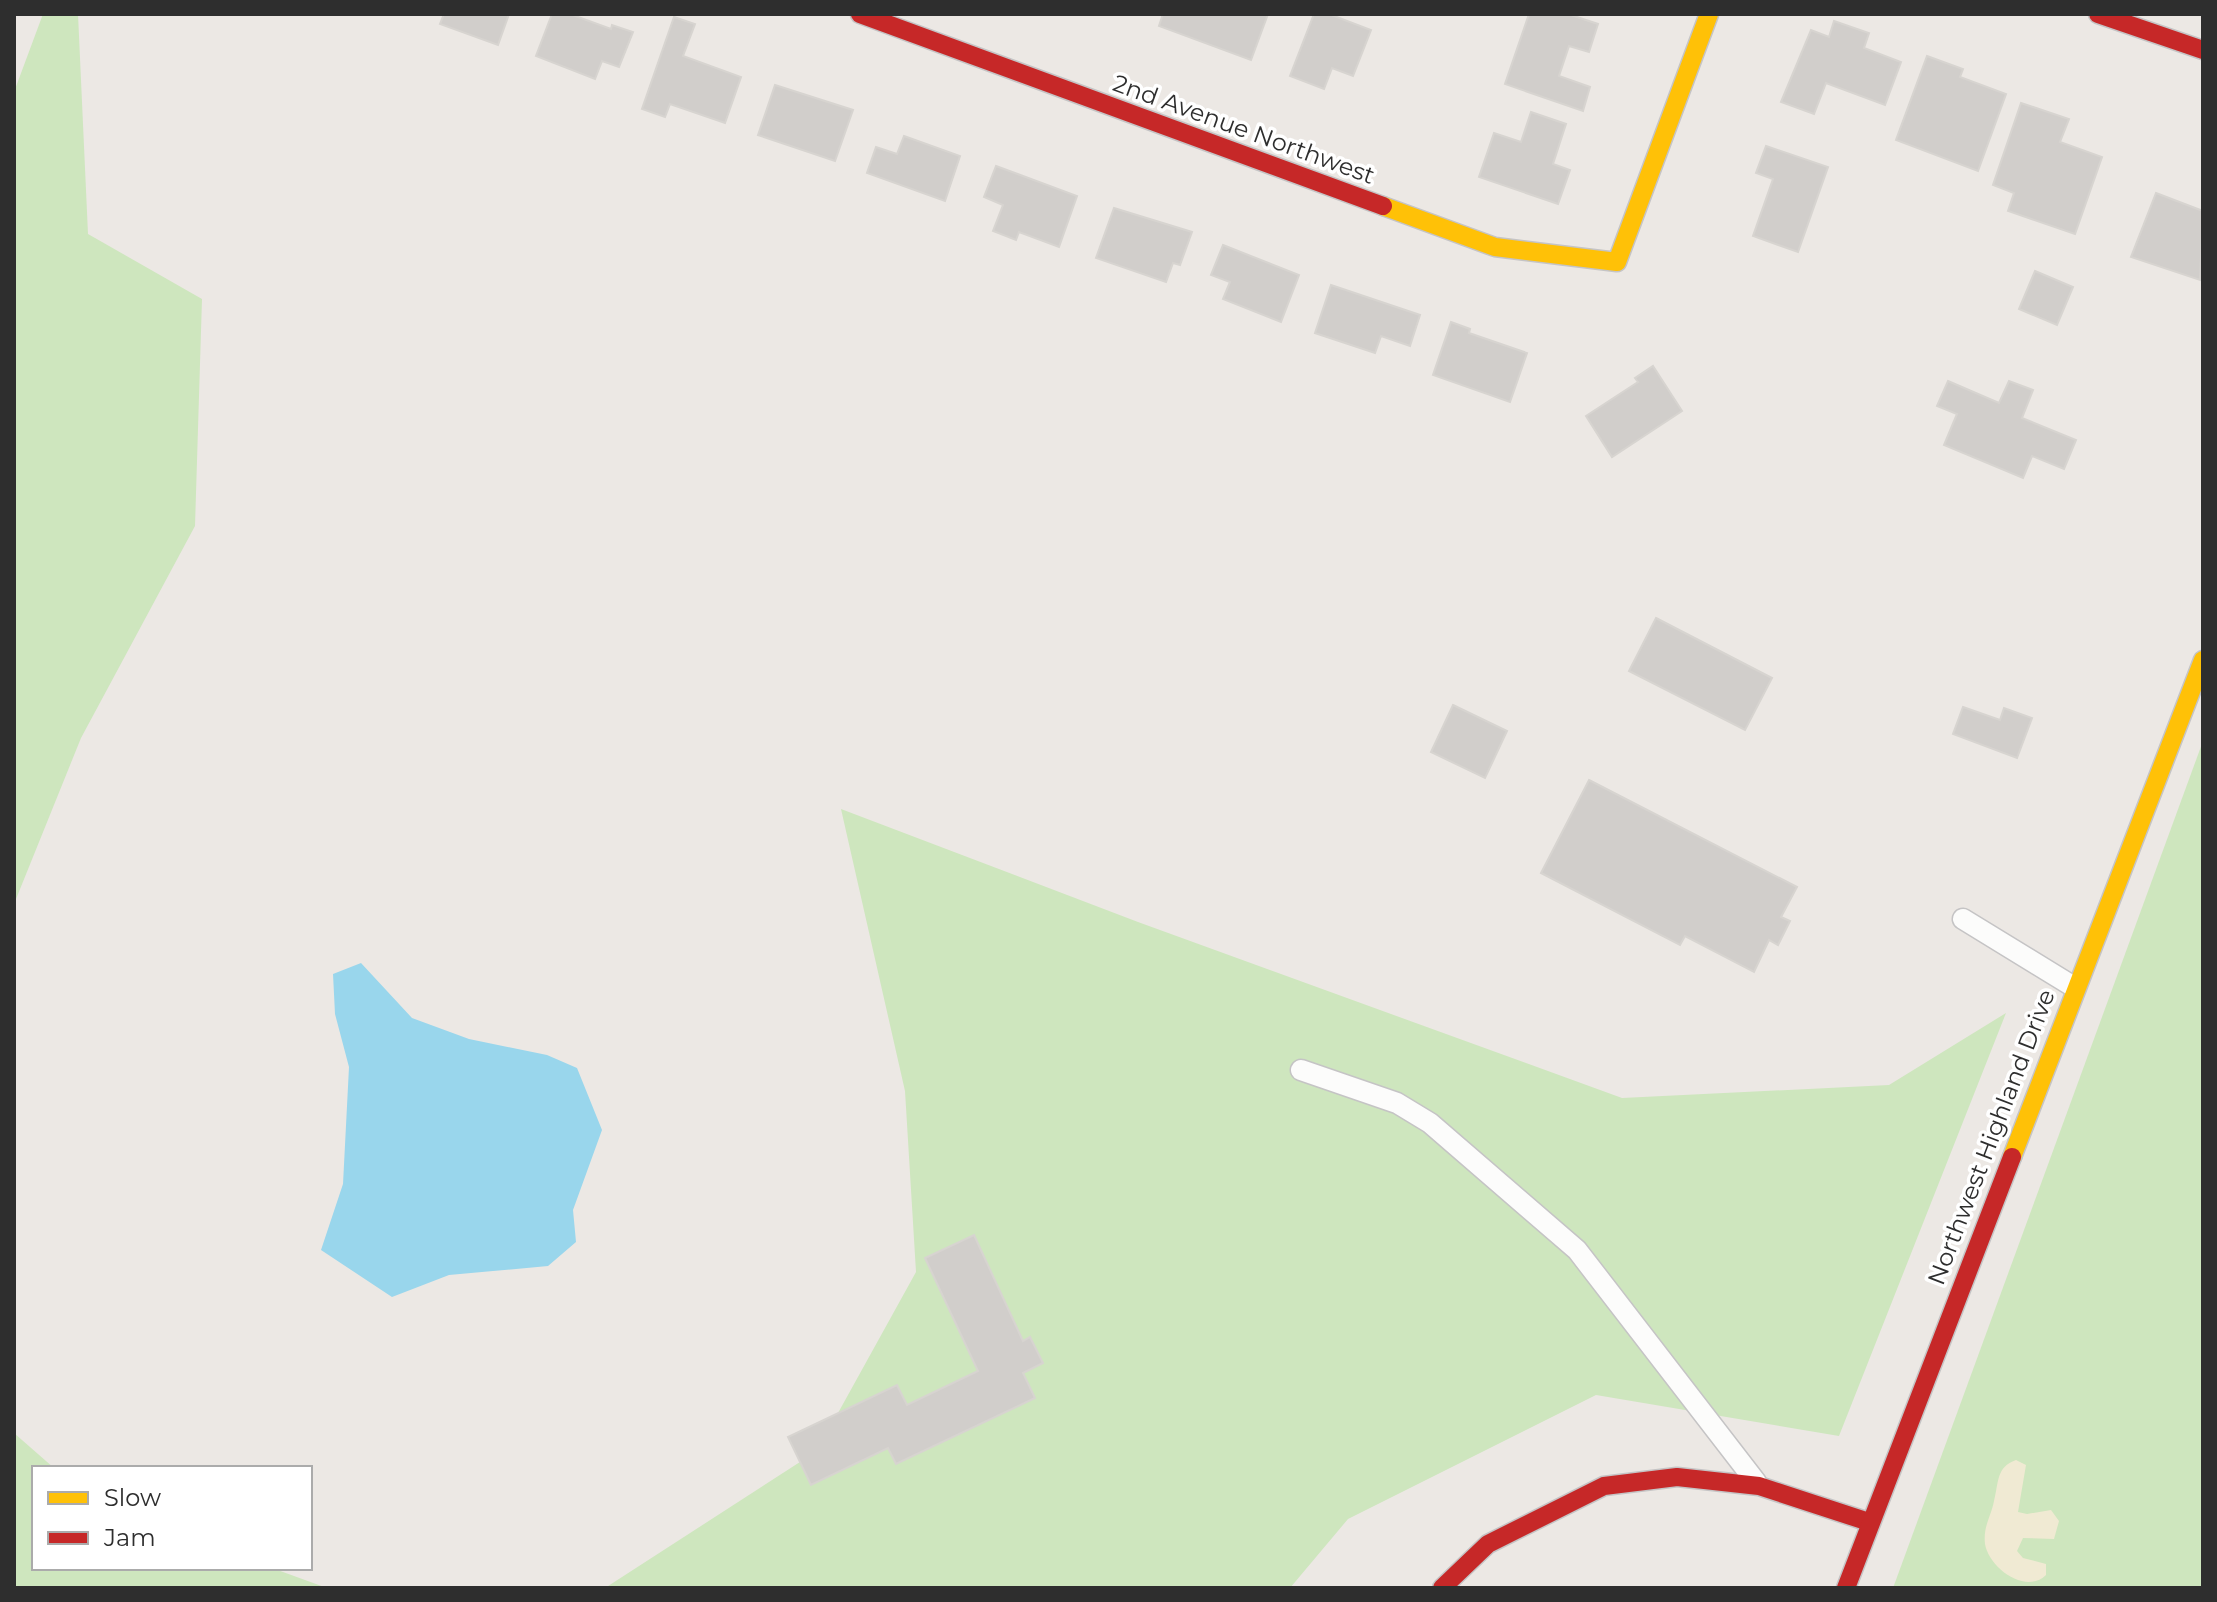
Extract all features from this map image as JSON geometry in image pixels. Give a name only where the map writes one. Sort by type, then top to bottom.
[{"type":"street","name":"2nd Avenue Northwest","points":[[860,14],[1495,247],[1617,262],[1709,14]]},
{"type":"street","points":[[2098,14],[2203,50]]},
{"type":"street","name":"Northwest Highland Drive","points":[[1846,1588],[2074,987],[2203,660]]},
{"type":"street","points":[[1442,1588],[1488,1544],[1604,1486],[1677,1477],[1759,1486],[1869,1522]]},
{"type":"lane","points":[[1963,919],[2074,987]]},
{"type":"lane","points":[[1301,1070],[1397,1103],[1430,1123],[1577,1250],[1759,1486]]},
{"type":"green space","points":[[43,14],[78,14],[88,234],[202,299],[195,526],[81,738],[14,904],[14,92]]},
{"type":"green space","points":[[2203,741],[2203,1588],[1893,1588]]},
{"type":"green space","points":[[841,809],[1138,922],[1622,1098],[1889,1085],[2006,1013],[1839,1436],[1596,1395],[1348,1519],[1290,1588],[605,1588],[817,1451],[916,1272],[905,1091]]},
{"type":"green space","points":[[14,1433],[52,1466],[32,1466],[32,1570],[278,1570],[327,1588],[14,1588]]},
{"type":"sand","points":[[2016,1460],[2026,1465],[2018,1512],[2027,1514],[2051,1510],[2059,1521],[2054,1539],[2023,1538],[2017,1551],[2023,1558],[2046,1564],[2046,1575],[2029,1582],[2001,1570],[1993,1562],[1985,1544],[1986,1527],[1999,1476],[2005,1467]]},
{"type":"water","points":[[361,963],[412,1018],[469,1039],[547,1055],[577,1068],[602,1130],[573,1210],[576,1242],[548,1266],[449,1275],[392,1297],[321,1250],[343,1184],[349,1067],[335,1014],[333,974]]},
{"type":"building","points":[[444,14],[509,14],[498,45],[440,24]]},
{"type":"building","points":[[552,14],[570,14],[611,29],[612,25],[633,32],[619,67],[602,61],[595,79],[536,56]]},
{"type":"building","points":[[1163,14],[1268,14],[1251,60],[1159,26]]},
{"type":"building","points":[[1314,14],[1329,14],[1371,30],[1353,76],[1332,68],[1324,89],[1290,76]]},
{"type":"building","points":[[1529,14],[1568,14],[1598,24],[1589,52],[1569,46],[1559,76],[1590,87],[1583,111],[1505,84]]},
{"type":"building","points":[[674,17],[695,24],[683,56],[741,77],[725,123],[670,104],[665,117],[642,109]]},
{"type":"building","points":[[1834,21],[1869,33],[1864,48],[1901,62],[1885,105],[1826,83],[1814,114],[1781,102],[1811,30],[1829,37]]},
{"type":"building","points":[[1927,56],[1963,69],[1960,77],[2006,94],[1978,171],[1896,140]]},
{"type":"building","points":[[775,85],[853,110],[835,161],[758,135]]},
{"type":"building","points":[[2021,103],[2069,119],[2060,142],[2102,157],[2075,234],[2008,211],[2014,193],[1993,185]]},
{"type":"building","points":[[1531,112],[1566,124],[1553,164],[1570,170],[1558,204],[1479,177],[1494,133],[1521,142]]},
{"type":"building","points":[[904,136],[960,156],[945,201],[867,173],[876,147],[897,154]]},
{"type":"building","points":[[1766,146],[1828,167],[1798,252],[1753,236],[1773,179],[1756,173]]},
{"type":"building","points":[[996,166],[1077,196],[1059,247],[1019,232],[1016,240],[993,231],[1003,205],[984,197]]},
{"type":"building","points":[[2156,193],[2203,211],[2200,280],[2131,257]]},
{"type":"building","points":[[1114,208],[1192,232],[1180,265],[1173,263],[1166,282],[1096,258]]},
{"type":"building","points":[[1223,245],[1299,275],[1281,322],[1223,299],[1230,282],[1211,275]]},
{"type":"building","points":[[2035,271],[2073,287],[2057,325],[2019,309]]},
{"type":"building","points":[[1331,285],[1420,315],[1410,346],[1381,336],[1375,353],[1315,333]]},
{"type":"building","points":[[1451,322],[1470,329],[1469,333],[1527,353],[1510,402],[1433,375]]},
{"type":"building","points":[[1653,366],[1682,411],[1612,457],[1586,416],[1638,382],[1635,378]]},
{"type":"building","points":[[1948,381],[1999,403],[2009,381],[2033,390],[2022,418],[2076,440],[2064,469],[2032,456],[2023,478],[1944,445],[1957,414],[1937,406]]},
{"type":"building","points":[[1656,618],[1772,678],[1745,730],[1629,671]]},
{"type":"building","points":[[1453,705],[1507,731],[1485,778],[1431,752]]},
{"type":"building","points":[[1963,707],[2000,720],[2004,708],[2032,718],[2017,758],[1953,734]]},
{"type":"building","points":[[1589,780],[1797,887],[1781,917],[1790,921],[1778,945],[1769,940],[1754,972],[1685,936],[1680,945],[1541,873]]},
{"type":"building","points":[[974,1235],[1023,1341],[1030,1337],[1043,1363],[1023,1373],[1035,1398],[896,1464],[888,1448],[811,1485],[788,1437],[897,1385],[907,1405],[978,1371],[925,1258]]},
{"type":"traffic: slow","points":[[1383,206],[1495,247],[1617,262],[1709,14]]},
{"type":"traffic: slow","points":[[2012,1157],[2203,660]]},
{"type":"traffic: jam","points":[[860,14],[1383,206]]},
{"type":"traffic: jam","points":[[2098,14],[2203,50]]},
{"type":"traffic: jam","points":[[1846,1588],[2012,1157]]},
{"type":"traffic: jam","points":[[1442,1588],[1488,1544],[1604,1486],[1677,1477],[1759,1486],[1869,1522]]}]
